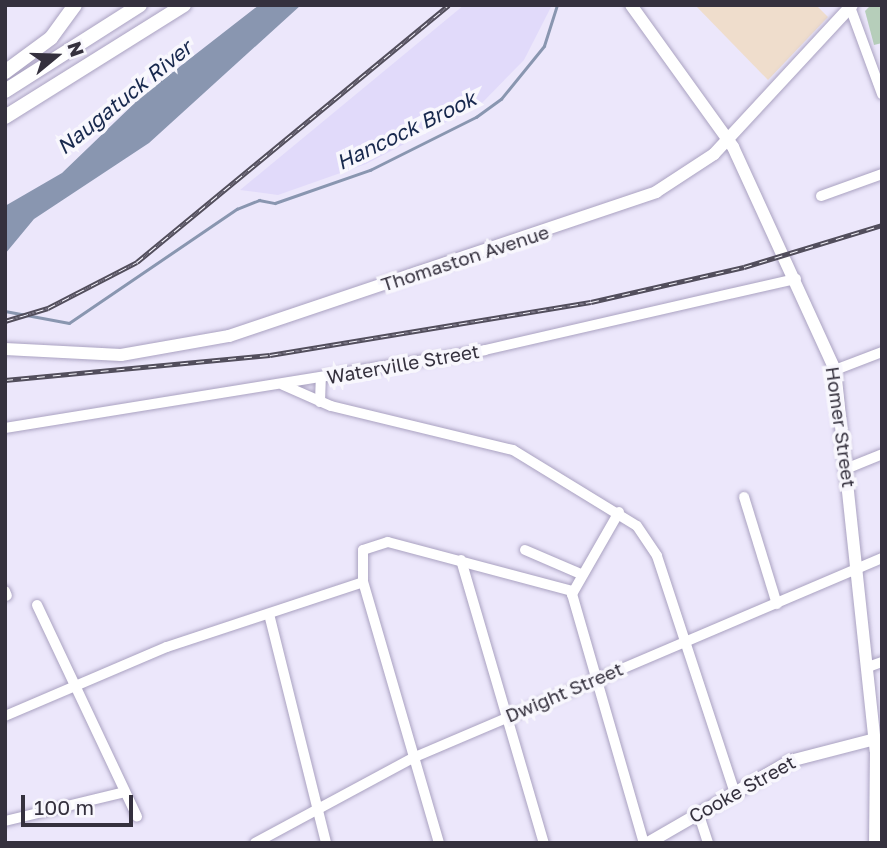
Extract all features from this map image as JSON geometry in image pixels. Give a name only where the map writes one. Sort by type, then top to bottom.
[{"type":"highway","points":[[5,72],[51,38],[75,5]]},
{"type":"highway","points":[[5,91],[140,5]]},
{"type":"highway","points":[[132,40],[176,5]]},
{"type":"highway","points":[[5,117],[184,5]]},
{"type":"main road","name":"Homer Street","points":[[631,5],[728,138],[796,279],[835,370],[878,739],[875,843]]},
{"type":"main road","name":"Thomaston Avenue","points":[[5,349],[121,355],[240,333],[656,192],[695,169],[728,138],[851,6]]},
{"type":"main road","name":"Cooke Street","points":[[646,843],[734,790],[805,755],[878,739]]},
{"type":"street","points":[[851,6],[882,94]]},
{"type":"street","points":[[821,196],[882,174]]},
{"type":"street","name":"Waterville Street","points":[[5,428],[321,379],[648,317],[796,279]]},
{"type":"street","points":[[835,370],[882,352]]},
{"type":"street","points":[[320,402],[321,379]]},
{"type":"street","points":[[283,385],[320,402],[513,450],[620,512],[652,543],[687,641],[734,790]]},
{"type":"street","points":[[848,468],[882,454]]},
{"type":"street","points":[[744,497],[777,604]]},
{"type":"street","points":[[620,512],[572,591],[646,843]]},
{"type":"street","points":[[439,843],[363,582],[362,552],[374,542],[461,560],[572,591]]},
{"type":"street","points":[[525,551],[581,574]]},
{"type":"street","name":"Dwight Street","points":[[255,843],[316,806],[415,757],[882,558]]},
{"type":"street","points":[[461,560],[544,843]]},
{"type":"street","points":[[5,716],[77,685],[363,582]]},
{"type":"street","points":[[37,605],[137,817]]},
{"type":"street","points":[[269,614],[326,843]]},
{"type":"street","points":[[868,667],[882,662]]},
{"type":"street","points":[[5,821],[125,792]]},
{"type":"street","points":[[698,812],[708,843]]},
{"type":"shaded area","points":[[464,5],[552,5],[524,60],[481,104],[366,164],[278,195],[240,190]]},
{"type":"shaded area","points":[[695,5],[816,5],[828,17],[768,80]]},
{"type":"green space","points":[[871,5],[882,5],[882,43],[874,45],[865,11]]},
{"type":"water","points":[[259,5],[301,5],[149,143],[34,219],[5,254],[5,206],[62,173],[142,96]]},
{"type":"waterway","name":"Hancock Brook","points":[[5,311],[69,323],[237,209],[259,200],[275,203],[370,170],[476,117],[501,99],[544,46],[557,5]]},
{"type":"railway","points":[[5,321],[48,308],[137,262],[449,5]]},
{"type":"railway","points":[[5,380],[270,355],[591,302],[744,267],[882,225]]},
{"type":"water label","name":"Naugatuck River","points":[[124,97]]}]
